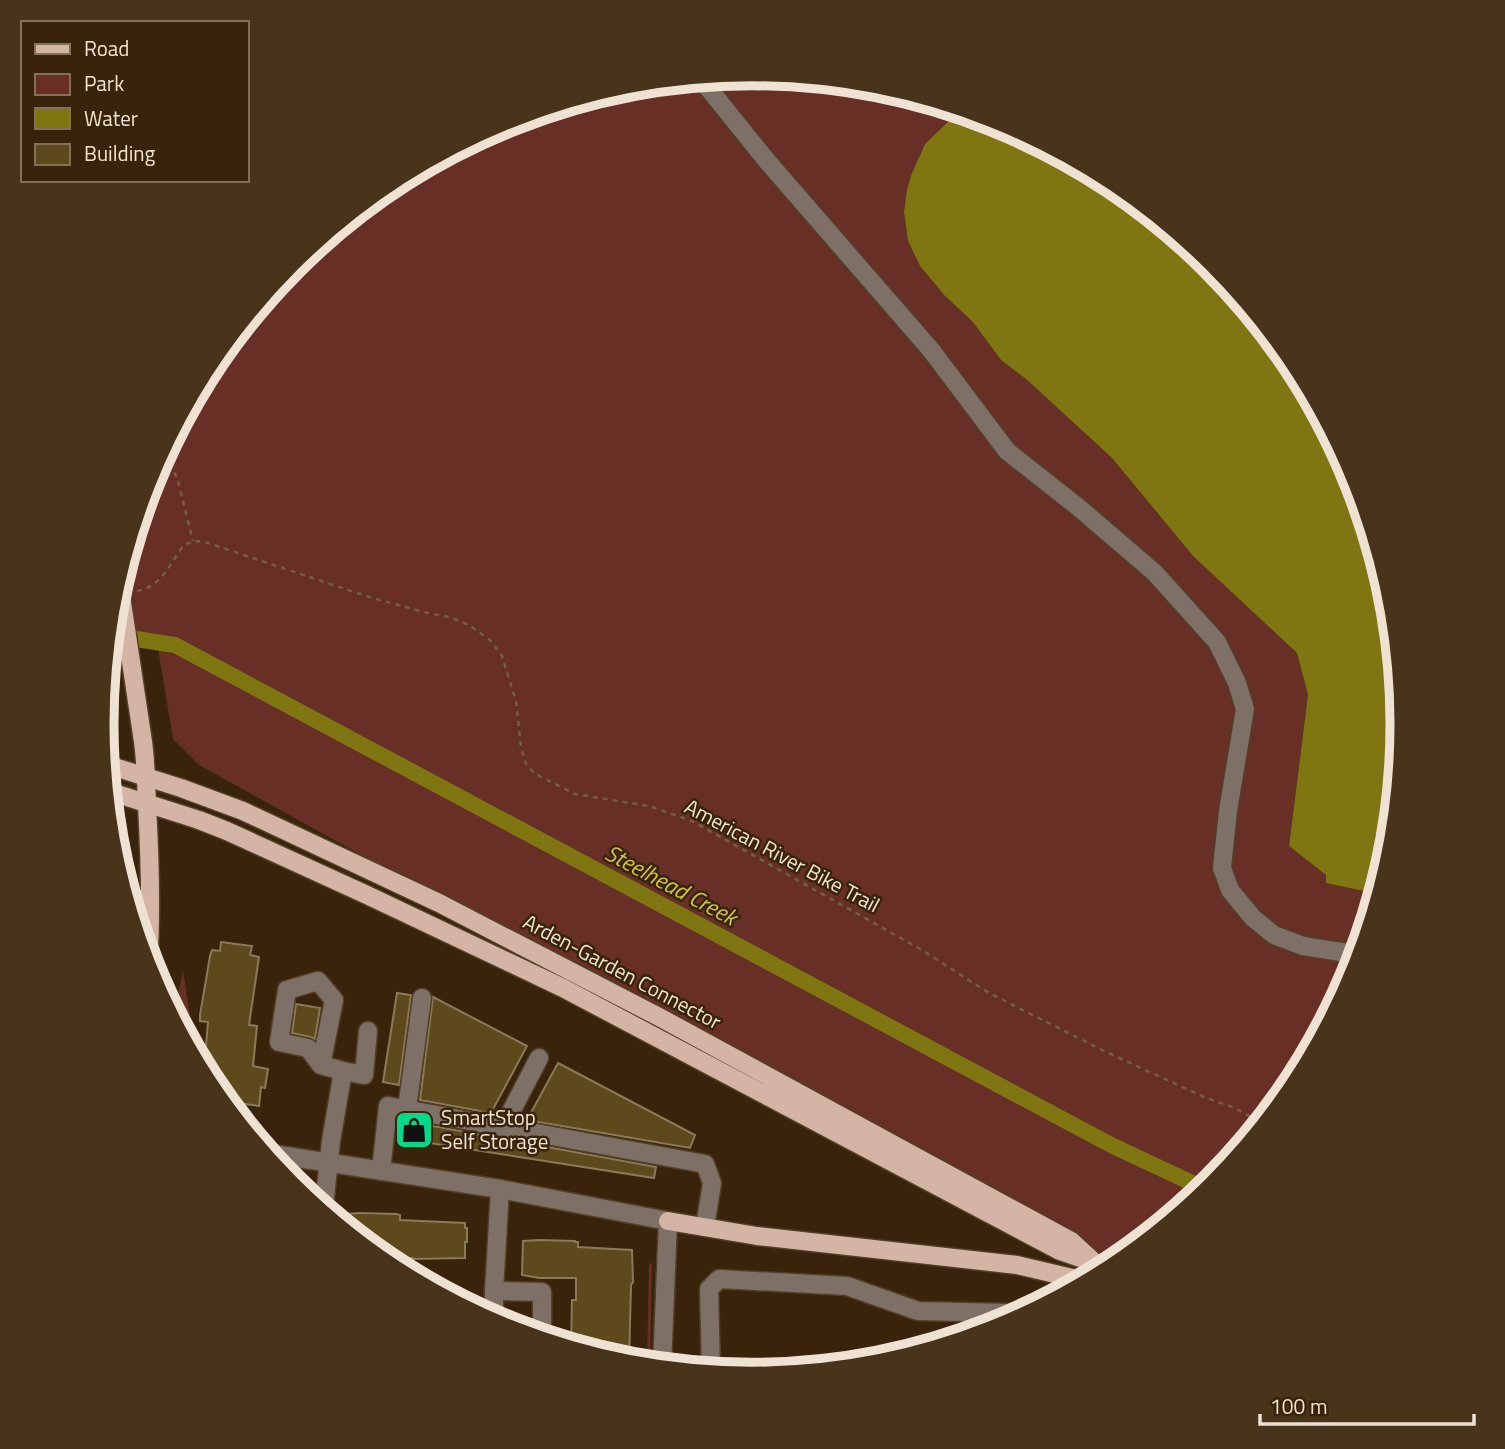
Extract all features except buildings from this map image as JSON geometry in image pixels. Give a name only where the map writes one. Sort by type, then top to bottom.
[{"type":"main road","points":[[126,601],[142,735],[147,803],[150,887],[145,921]]},
{"type":"main road","name":"Arden-Garden Connector","points":[[115,767],[243,811],[383,875],[505,936],[1071,1241],[1097,1262]]},
{"type":"main road","name":"Arden-Garden Connector","points":[[118,794],[199,820],[253,843],[563,988],[1060,1251],[1095,1264]]},
{"type":"main road","points":[[668,1221],[757,1236],[1017,1265],[1072,1278]]},
{"type":"street","points":[[708,87],[766,160],[931,350],[1007,451],[1155,573],[1217,642],[1237,683],[1245,709],[1228,811],[1222,868],[1230,890],[1253,918],[1274,935],[1303,946],[1349,953]]},
{"type":"street","points":[[321,1065],[334,1000],[318,981],[287,990],[279,1042],[308,1048],[321,1065],[364,1075],[368,1031]]},
{"type":"street","points":[[407,1109],[422,998]]},
{"type":"street","points":[[503,1127],[539,1058]]},
{"type":"street","points":[[325,1199],[343,1071]]},
{"type":"street","points":[[381,1171],[388,1106],[407,1109],[705,1164],[712,1184],[705,1227]]},
{"type":"street","points":[[281,1155],[500,1189],[668,1221],[662,1357]]},
{"type":"street","points":[[491,1307],[500,1189]]},
{"type":"street","points":[[710,1362],[709,1289],[719,1279],[847,1286],[918,1311],[1002,1313]]},
{"type":"street","points":[[494,1291],[542,1292],[542,1327]]},
{"type":"path","points":[[129,587],[145,590],[156,584],[184,545],[193,541],[177,477],[169,465]]},
{"type":"path","name":"American River Bike Trail","points":[[193,541],[205,542],[369,597],[449,617],[469,625],[490,640],[502,656],[516,701],[521,747],[526,764],[535,774],[575,794],[649,806],[692,821],[922,950],[989,993],[1102,1050],[1204,1097],[1236,1108],[1254,1119]]},
{"type":"green space","points":[[752,86],[836,91],[877,98],[952,118],[925,144],[907,189],[904,212],[908,241],[920,266],[945,296],[972,321],[1001,360],[1026,379],[1112,458],[1193,556],[1297,653],[1308,695],[1289,846],[1326,875],[1327,883],[1368,892],[1343,969],[1306,1044],[1284,1079],[1233,1146],[1204,1176],[1174,1205],[1096,1263],[199,765],[173,739],[157,643],[119,642],[126,600],[148,519],[180,442],[221,370],[272,303],[331,244],[364,218],[433,171],[508,134],[587,108],[628,98],[669,91]]},
{"type":"green space","points":[[183,970],[192,1030],[180,1007],[177,1001]]},
{"type":"green space","points":[[652,1262],[650,1355],[647,1354],[649,1266]]},
{"type":"water","points":[[952,118],[997,134],[1035,152],[1107,193],[1174,244],[1233,303],[1284,370],[1306,405],[1343,480],[1357,519],[1379,600],[1386,641],[1390,683],[1390,766],[1379,849],[1368,892],[1326,883],[1326,875],[1289,846],[1308,695],[1297,653],[1193,556],[1112,458],[1026,379],[1001,360],[972,321],[945,296],[920,266],[908,241],[904,212],[907,189],[925,144]]},
{"type":"waterway","name":"Steelhead Creek","points":[[120,637],[175,645],[1111,1145],[1195,1184]]},
{"type":"place","name":"SmartStop Self Storage","points":[[414,1130]]}]
